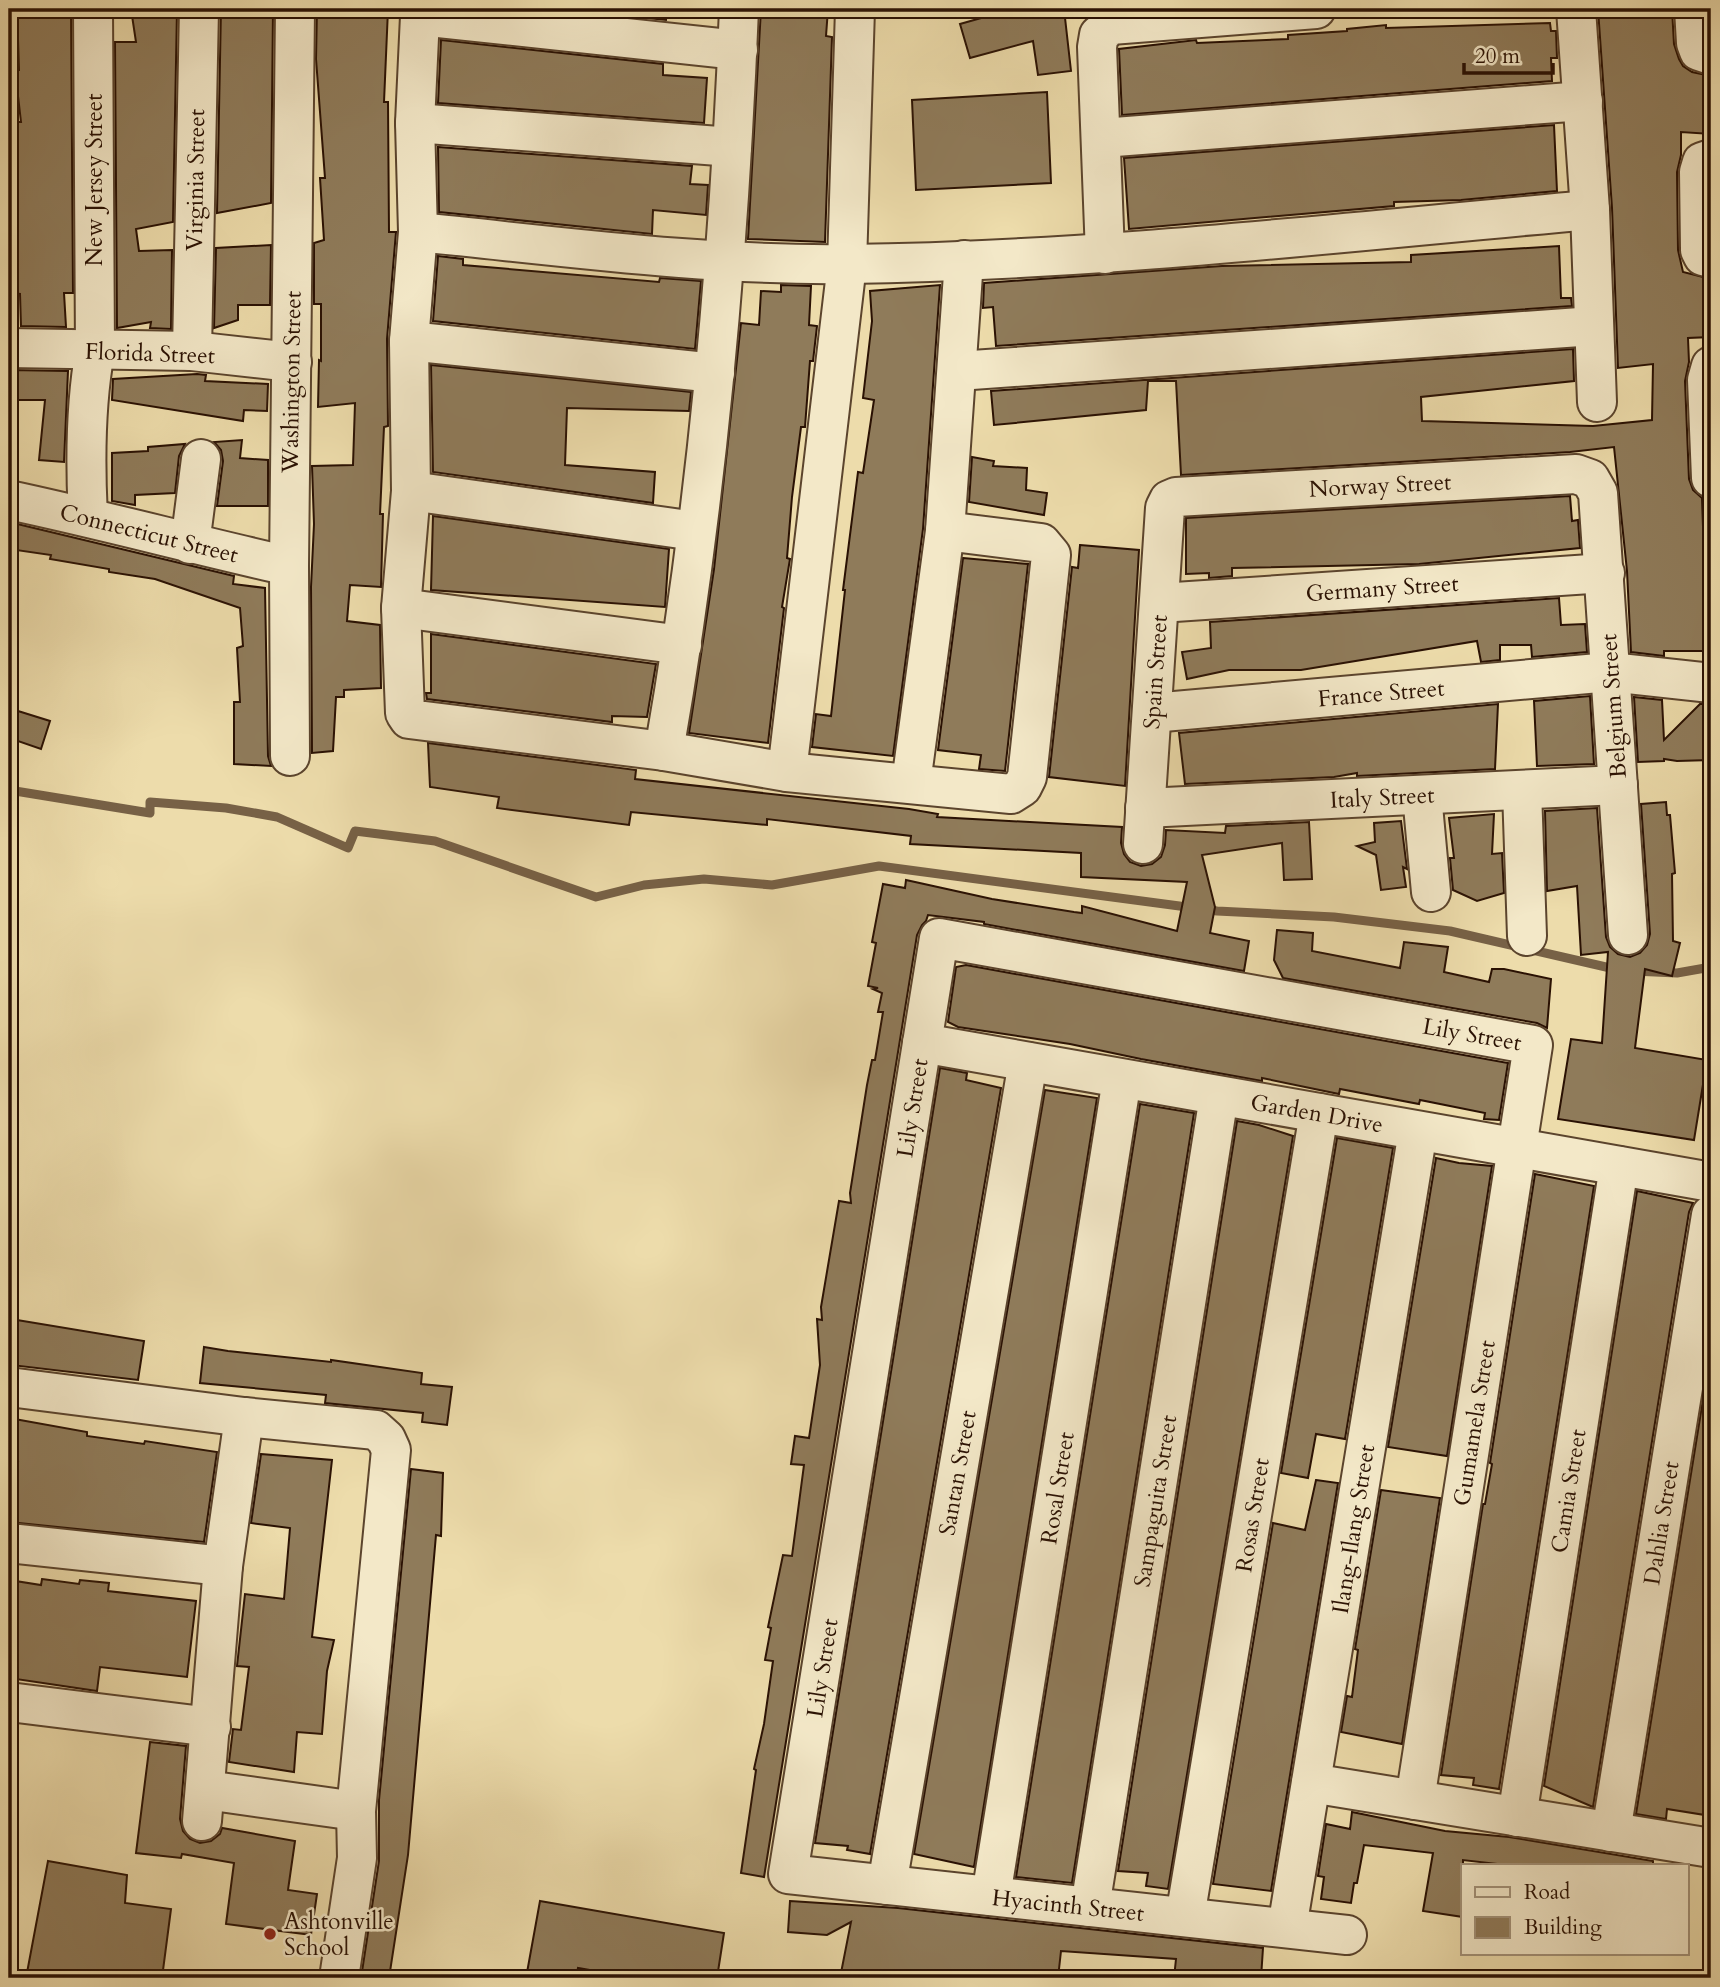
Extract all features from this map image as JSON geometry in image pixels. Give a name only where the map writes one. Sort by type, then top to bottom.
[{"type":"street","name":"New Jersey Street","points":[[88,517],[84,454],[90,376],[95,351],[93,9]]},
{"type":"street","name":"Virginia Street","points":[[191,351],[199,9]]},
{"type":"street","name":"Washington Street","points":[[290,756],[289,566],[295,9]]},
{"type":"street","points":[[664,751],[682,645],[715,373],[726,261],[739,9]]},
{"type":"street","points":[[787,772],[847,264],[855,9]]},
{"type":"street","points":[[1105,254],[1097,47],[1099,35],[1111,25],[1155,15],[1316,9]]},
{"type":"street","points":[[1576,9],[1590,210],[1597,402]]},
{"type":"street","points":[[1694,9],[1696,43],[1705,53]]},
{"type":"street","points":[[738,50],[419,13],[415,122],[418,232],[410,341],[411,491],[401,608],[405,713],[409,719],[664,751],[787,772],[1011,793],[1021,787],[1027,777],[1051,555],[1041,543],[945,531]]},
{"type":"street","points":[[1102,138],[1583,101]]},
{"type":"street","points":[[415,122],[732,147]]},
{"type":"street","points":[[1707,160],[1699,172],[1700,250],[1707,257]]},
{"type":"street","points":[[418,232],[726,261],[847,264],[1105,254],[1590,210]]},
{"type":"street","points":[[911,783],[945,531],[964,260]]},
{"type":"street","points":[[958,371],[1594,326]]},
{"type":"street","points":[[410,341],[715,373]]},
{"type":"street","name":"Florida Street","points":[[9,348],[191,351],[292,362]]},
{"type":"street","points":[[1711,366],[1707,380],[1711,478]]},
{"type":"street","points":[[190,544],[201,460]]},
{"type":"street","name":"Norway Street","points":[[1169,500],[1176,497],[1576,474],[1590,479]]},
{"type":"street","name":"Belgium Street","points":[[1590,479],[1598,493],[1605,573],[1629,935]]},
{"type":"street","points":[[411,491],[695,531]]},
{"type":"street","name":"Connecticut Street","points":[[9,500],[289,566]]},
{"type":"street","name":"Spain Street","points":[[1144,826],[1166,508],[1169,500]]},
{"type":"street","name":"Germany Street","points":[[1160,603],[1605,573]]},
{"type":"street","points":[[401,608],[682,645]]},
{"type":"street","name":"France Street","points":[[1152,713],[1610,672],[1711,683]]},
{"type":"street","name":"Italy Street","points":[[1144,826],[1422,795],[1618,785]]},
{"type":"street","points":[[1522,790],[1527,936]]},
{"type":"street","points":[[1422,795],[1431,892]]},
{"type":"street","name":"Lily Street","points":[[789,1874],[939,938],[1533,1045]]},
{"type":"street","name":"Garden Drive","points":[[922,1043],[1711,1182]]},
{"type":"street","name":"Gumamela Street","points":[[1415,1800],[1533,1045]]},
{"type":"street","name":"Santan Street","points":[[887,1885],[1028,1062]]},
{"type":"street","name":"Rosal Street","points":[[992,1896],[1122,1079]]},
{"type":"street","name":"Sampaguita Street","points":[[1090,1907],[1219,1096]]},
{"type":"street","name":"Rosas Street","points":[[1185,1917],[1319,1113]]},
{"type":"street","name":"Ilang-Ilang Street","points":[[1287,1928],[1418,1131]]},
{"type":"street","name":"Camia Street","points":[[1517,1817],[1619,1166]]},
{"type":"street","name":"Dahlia Street","points":[[1611,1832],[1711,1215]]},
{"type":"street","points":[[9,1387],[244,1417],[376,1430],[386,1438],[391,1450],[356,1811],[357,1858],[339,1978]]},
{"type":"street","points":[[244,1417],[223,1566],[204,1806],[356,1811]]},
{"type":"street","points":[[9,1544],[223,1566]]},
{"type":"street","points":[[9,1702],[211,1727]]},
{"type":"street","points":[[1311,1783],[1711,1849]]},
{"type":"street","name":"Hyacinth Street","points":[[789,1874],[1347,1935]]},
{"type":"building","points":[[17,9],[71,9],[73,293],[64,293],[66,327],[21,326],[20,294],[12,293],[10,189],[14,189],[16,122],[21,122],[15,70],[19,70]]},
{"type":"building","points":[[131,9],[177,9],[173,222],[136,229],[139,251],[172,250],[171,329],[150,328],[151,322],[117,328],[115,42],[136,42]]},
{"type":"building","points":[[221,9],[273,9],[271,203],[217,213]]},
{"type":"building","points":[[317,9],[388,9],[384,102],[388,102],[389,232],[396,232],[387,339],[388,426],[384,427],[380,514],[383,514],[381,587],[350,585],[347,621],[380,625],[381,688],[344,690],[344,697],[336,697],[333,751],[312,753],[312,466],[353,465],[355,403],[318,407],[321,304],[314,304],[314,243],[324,240],[320,178],[325,178],[316,59]]},
{"type":"building","points":[[558,9],[667,9],[666,20]]},
{"type":"building","points":[[761,9],[828,9],[826,36],[832,37],[825,242],[748,239]]},
{"type":"building","points":[[1013,9],[1064,9],[1071,71],[1038,75],[1033,41],[970,58],[960,24]]},
{"type":"building","points":[[1598,9],[1672,9],[1674,44],[1683,66],[1692,72],[1711,76],[1711,134],[1681,132],[1681,155],[1677,172],[1678,250],[1683,272],[1711,279],[1711,337],[1688,338],[1689,362],[1685,381],[1689,479],[1693,490],[1702,498],[1710,651],[1664,651],[1664,656],[1631,652],[1627,571],[1614,447],[1570,452],[1181,475],[1176,381],[1148,381],[1146,410],[994,425],[991,391],[1573,349],[1574,381],[1421,397],[1422,421],[1593,426],[1652,420],[1653,364],[1618,368],[1612,208]]},
{"type":"building","points":[[1550,23],[1551,31],[1556,31],[1557,58],[1551,58],[1552,81],[1122,115],[1119,49],[1196,40],[1197,43],[1288,39],[1288,35],[1386,25],[1386,28]]},
{"type":"building","points":[[441,40],[663,64],[663,75],[707,78],[704,123],[438,103]]},
{"type":"building","points":[[1047,92],[1051,183],[916,190],[912,100]]},
{"type":"building","points":[[1554,125],[1557,191],[1461,200],[1394,202],[1394,206],[1129,229],[1124,158]]},
{"type":"building","points":[[438,147],[692,166],[690,184],[708,185],[706,215],[653,210],[652,234],[439,212]]},
{"type":"building","points":[[271,245],[270,305],[238,305],[238,320],[214,328],[216,248]]},
{"type":"building","points":[[1559,246],[1561,298],[1571,298],[1572,306],[996,346],[993,307],[983,308],[984,283],[1222,266],[1411,262],[1411,255]]},
{"type":"building","points":[[438,256],[463,259],[463,265],[659,282],[660,278],[701,281],[695,349],[433,321]]},
{"type":"building","points":[[781,285],[811,286],[809,325],[817,326],[813,361],[810,361],[805,427],[801,427],[792,497],[787,558],[790,559],[782,607],[768,743],[689,733],[714,569],[741,323],[759,325],[761,291],[781,292]]},
{"type":"building","points":[[940,285],[923,529],[893,756],[812,747],[816,714],[831,716],[858,472],[863,473],[874,400],[863,398],[872,321],[870,291]]},
{"type":"building","points":[[431,365],[691,392],[689,411],[567,408],[565,465],[655,472],[653,503],[433,472]]},
{"type":"building","points":[[9,370],[68,371],[64,462],[39,460],[45,400],[9,400]]},
{"type":"building","points":[[206,375],[205,381],[268,384],[267,411],[244,410],[243,421],[112,400],[113,379]]},
{"type":"building","points":[[242,440],[240,458],[268,460],[268,506],[217,506],[223,461],[221,450],[214,442]]},
{"type":"building","points":[[185,444],[179,456],[175,493],[135,495],[135,505],[112,501],[112,453],[148,451],[148,447]]},
{"type":"building","points":[[972,457],[994,461],[993,466],[1027,468],[1026,490],[1047,493],[1044,515],[969,502]]},
{"type":"building","points":[[1570,496],[1572,521],[1578,520],[1580,548],[1419,564],[1232,568],[1232,576],[1209,578],[1209,573],[1186,574],[1186,518]]},
{"type":"building","points":[[433,516],[669,549],[665,607],[431,590]]},
{"type":"building","points":[[9,522],[234,576],[233,584],[265,588],[268,756],[271,766],[234,764],[234,702],[240,702],[237,648],[243,646],[240,608],[155,579],[50,559],[51,555],[9,549]]},
{"type":"building","points":[[1080,545],[1139,550],[1125,786],[1049,777],[1072,567],[1078,568]]},
{"type":"building","points":[[963,558],[1028,564],[1005,771],[979,769],[981,755],[938,750]]},
{"type":"building","points":[[1559,598],[1561,625],[1585,624],[1587,652],[1532,657],[1531,645],[1500,645],[1500,660],[1481,662],[1477,641],[1301,670],[1229,670],[1187,679],[1182,652],[1211,648],[1210,622]]},
{"type":"building","points":[[431,634],[656,664],[647,717],[612,716],[612,722],[427,699],[426,693],[431,693]]},
{"type":"building","points":[[1590,696],[1594,764],[1537,766],[1534,701]]},
{"type":"building","points":[[1634,697],[1662,700],[1664,740],[1700,704],[1711,704],[1711,760],[1664,759],[1638,762]]},
{"type":"building","points":[[1498,704],[1495,769],[1357,776],[1357,773],[1334,777],[1185,784],[1179,733]]},
{"type":"building","points":[[18,711],[50,721],[41,749],[9,738]]},
{"type":"building","points":[[428,743],[636,770],[635,779],[909,809],[938,814],[937,817],[1122,827],[1121,843],[1124,854],[1130,862],[1141,866],[1152,864],[1161,857],[1166,830],[1225,833],[1226,826],[1309,822],[1312,879],[1284,880],[1282,843],[1202,855],[1215,907],[1210,933],[1249,941],[1244,971],[984,922],[928,915],[922,925],[917,935],[764,1877],[741,1873],[756,1770],[754,1769],[773,1661],[765,1660],[771,1628],[768,1627],[783,1555],[792,1556],[804,1465],[791,1464],[795,1436],[809,1438],[820,1365],[817,1319],[822,1320],[821,1307],[839,1201],[851,1203],[850,1193],[867,1085],[872,1060],[875,1060],[883,1012],[878,1012],[882,993],[873,989],[878,988],[868,986],[876,943],[872,942],[883,884],[905,888],[906,880],[992,899],[1082,913],[1082,906],[1177,931],[1187,882],[1081,877],[1081,853],[910,844],[911,836],[767,819],[767,825],[631,812],[629,825],[497,808],[499,797],[430,787]]},
{"type":"building","points":[[1666,802],[1667,815],[1670,815],[1675,873],[1672,874],[1673,941],[1680,943],[1672,976],[1645,969],[1635,1048],[1707,1060],[1694,1140],[1558,1119],[1571,1039],[1602,1043],[1608,952],[1581,955],[1577,886],[1547,891],[1545,811],[1597,808],[1606,937],[1610,947],[1618,954],[1630,957],[1640,953],[1647,945],[1650,934],[1641,804]]},
{"type":"building","points":[[1494,814],[1492,854],[1502,853],[1504,893],[1477,901],[1453,890],[1450,858],[1454,858],[1449,818]]},
{"type":"building","points":[[1401,821],[1407,869],[1403,867],[1406,887],[1381,890],[1376,855],[1357,846],[1375,842],[1374,823]]},
{"type":"building","points":[[1277,930],[1313,933],[1312,951],[1400,968],[1404,942],[1448,947],[1444,972],[1489,982],[1492,969],[1551,979],[1547,1028],[1537,1023],[1283,978],[1274,960]]},
{"type":"building","points":[[966,965],[1508,1063],[1499,1120],[1484,1119],[1485,1113],[1420,1100],[1419,1104],[1340,1089],[1339,1094],[1070,1044],[958,1027],[948,1022],[956,967]]},
{"type":"building","points":[[940,1068],[967,1073],[966,1080],[1001,1088],[870,1854],[847,1850],[848,1846],[815,1843]]},
{"type":"building","points":[[1045,1090],[1097,1098],[974,1867],[914,1854]]},
{"type":"building","points":[[1140,1104],[1194,1113],[1072,1883],[1016,1877]]},
{"type":"building","points":[[1237,1121],[1293,1136],[1168,1889],[1146,1886],[1148,1873],[1118,1871]]},
{"type":"building","points":[[1337,1138],[1393,1148],[1345,1439],[1316,1434],[1308,1478],[1281,1473]]},
{"type":"building","points":[[1436,1158],[1492,1166],[1447,1456],[1388,1447]]},
{"type":"building","points":[[1535,1174],[1594,1186],[1499,1789],[1473,1785],[1474,1778],[1441,1775],[1483,1504],[1492,1464],[1490,1463]]},
{"type":"building","points":[[1637,1191],[1693,1203],[1689,1212],[1593,1807],[1544,1786]]},
{"type":"building","points":[[17,1320],[144,1341],[138,1380],[11,1365]]},
{"type":"building","points":[[204,1347],[331,1360],[422,1373],[421,1384],[452,1387],[447,1425],[422,1422],[423,1413],[325,1403],[326,1395],[200,1383]]},
{"type":"building","points":[[1711,1350],[1711,1776],[1705,1815],[1667,1809],[1666,1819],[1636,1814]]},
{"type":"building","points":[[9,1418],[87,1432],[87,1436],[144,1444],[145,1441],[217,1452],[204,1542],[9,1522],[18,1462],[9,1461]]},
{"type":"building","points":[[261,1454],[332,1460],[312,1637],[334,1640],[327,1671],[322,1734],[297,1732],[294,1772],[229,1762],[233,1729],[241,1730],[249,1667],[237,1666],[245,1594],[284,1599],[290,1528],[251,1523]]},
{"type":"building","points":[[411,1469],[443,1473],[441,1536],[436,1535],[408,1855],[389,1978],[361,1978],[379,1861],[379,1800]]},
{"type":"building","points":[[1316,1480],[1338,1483],[1271,1891],[1213,1884],[1273,1523],[1305,1530]]},
{"type":"building","points":[[1381,1490],[1440,1498],[1402,1744],[1341,1732],[1347,1696],[1352,1697],[1358,1650],[1355,1649]]},
{"type":"building","points":[[42,1579],[79,1584],[80,1580],[109,1583],[108,1591],[196,1601],[187,1677],[100,1667],[97,1691],[9,1678],[9,1580],[41,1585]]},
{"type":"building","points":[[150,1742],[186,1746],[180,1819],[183,1831],[190,1839],[200,1843],[211,1841],[220,1834],[222,1828],[295,1841],[288,1890],[317,1894],[311,1935],[226,1924],[234,1863],[182,1854],[181,1858],[136,1853]]},
{"type":"building","points":[[1352,1812],[1445,1831],[1509,1837],[1653,1861],[1653,1864],[1498,1864],[1463,1860],[1461,1917],[1423,1911],[1433,1853],[1364,1845],[1351,1903],[1321,1899],[1324,1877],[1318,1876],[1326,1824],[1350,1829]]},
{"type":"building","points":[[48,1861],[127,1875],[125,1903],[171,1909],[162,1978],[26,1978]]},
{"type":"building","points":[[540,1901],[724,1933],[717,1978],[635,1978],[578,1968],[576,1978],[526,1978]]},
{"type":"building","points":[[790,1901],[898,1908],[1263,1948],[1261,1978],[1174,1978],[1176,1959],[1061,1951],[1058,1978],[840,1978],[851,1922],[827,1935],[788,1932]]},
{"type":"waterway","points":[[9,790],[150,813],[150,802],[226,808],[277,817],[348,848],[355,831],[435,841],[596,897],[644,885],[704,879],[772,885],[879,866],[1217,911],[1334,917],[1450,931],[1619,970]]},
{"type":"waterway","points":[[1633,971],[1677,973],[1711,967]]},
{"type":"place","name":"Ashtonville School","points":[[270,1934]]}]
